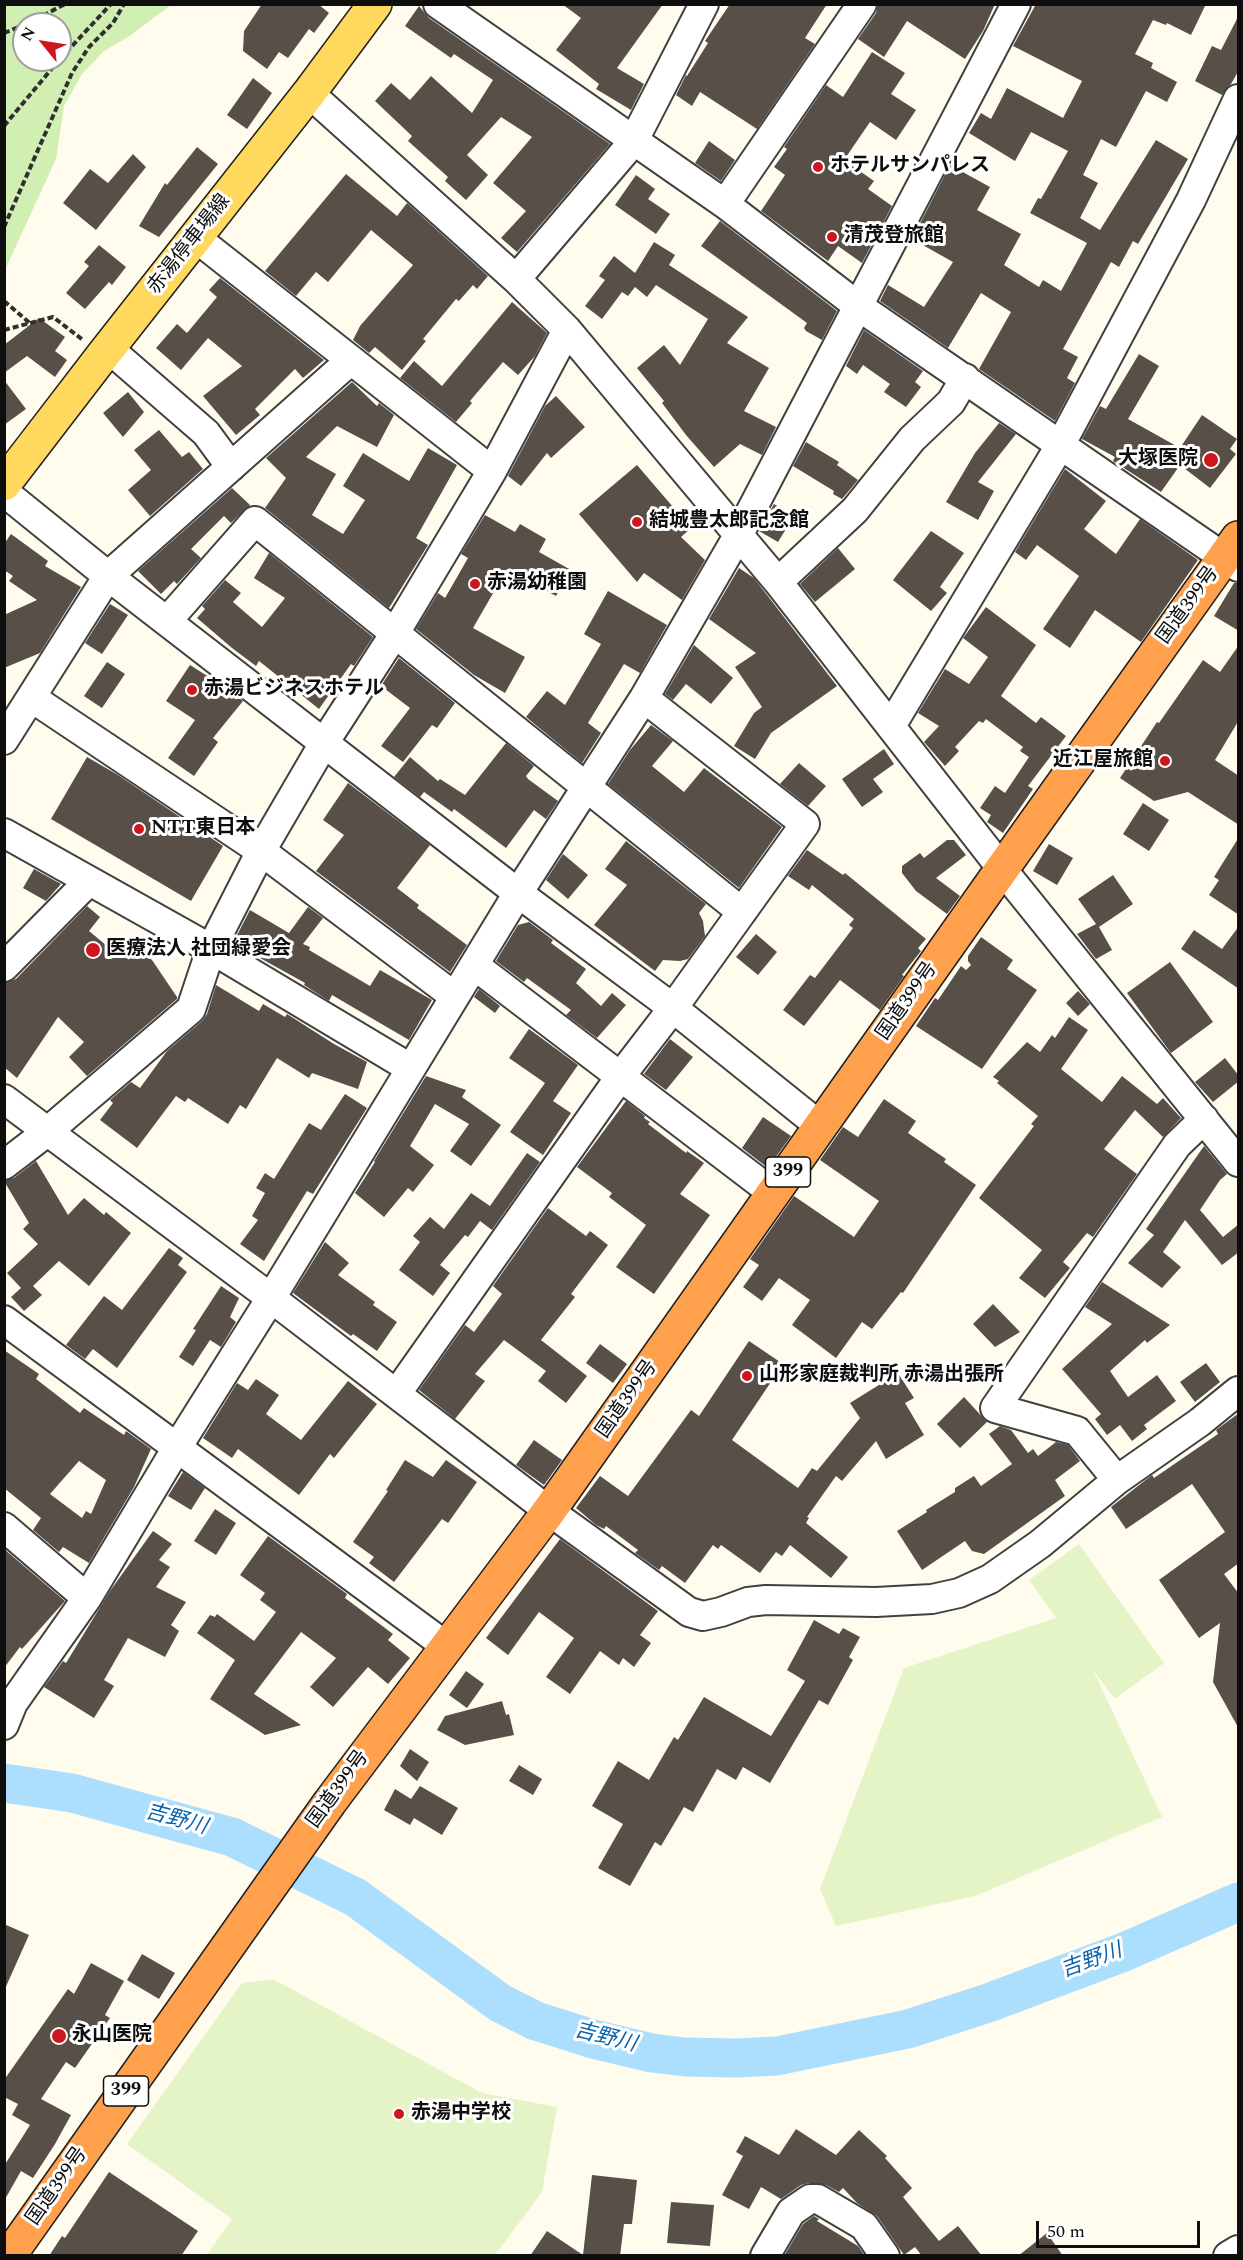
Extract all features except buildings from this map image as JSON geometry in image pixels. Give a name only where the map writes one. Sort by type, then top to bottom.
[{"type":"highway","name":"国道399号","points":[[9,2256],[330,1802],[549,1511],[1002,869],[1234,554]]},
{"type":"main road","name":"赤湯停車場線","points":[[4,484],[105,351],[309,93],[375,4]]},
{"type":"street","points":[[438,4],[725,204],[858,306],[1061,444],[1234,554]]},
{"type":"street","points":[[516,279],[633,142],[704,4]]},
{"type":"street","points":[[725,204],[862,4]]},
{"type":"street","points":[[9,1714],[87,1598],[454,996],[644,698],[740,534],[1016,4]]},
{"type":"street","points":[[309,93],[516,279],[567,330],[740,534],[1002,869],[1204,1119],[1235,1149]]},
{"type":"street","points":[[891,726],[1061,444],[1191,200],[1239,99]]},
{"type":"street","points":[[196,238],[492,471]]},
{"type":"street","points":[[4,1165],[47,1132],[190,1009],[211,949],[261,851],[324,743],[492,471],[567,330]]},
{"type":"street","points":[[105,351],[206,433],[231,467]]},
{"type":"street","points":[[4,740],[108,576],[351,360]]},
{"type":"street","points":[[778,582],[855,510],[912,439],[951,402],[965,378]]},
{"type":"street","points":[[4,492],[108,576],[518,893],[673,1008],[820,1126]]},
{"type":"street","points":[[167,621],[255,521],[742,912]]},
{"type":"street","points":[[32,698],[261,851],[454,996]]},
{"type":"street","points":[[397,1393],[620,1077],[673,1008],[805,824],[644,698]]},
{"type":"street","points":[[4,833],[211,949],[410,1068]]},
{"type":"street","points":[[4,967],[89,881]]},
{"type":"street","points":[[474,965],[773,1193]]},
{"type":"street","points":[[4,1099],[397,1393],[549,1511],[689,1612],[703,1616],[748,1602],[766,1600],[876,1602],[932,1599],[959,1593],[990,1578],[1040,1544],[1118,1480],[1200,1422],[1239,1391]]},
{"type":"street","points":[[1118,1480],[1077,1431],[995,1408],[1177,1145],[1204,1119]]},
{"type":"street","points":[[4,1320],[178,1446],[446,1646]]},
{"type":"street","points":[[4,1527],[87,1598]]},
{"type":"street","points":[[765,2256],[791,2212],[810,2199],[818,2199],[864,2226],[885,2256]]},
{"type":"street","points":[[1228,2256],[1239,2250]]},
{"type":"path","points":[[50,12],[65,4]]},
{"type":"path","points":[[72,45],[111,4]]},
{"type":"path","points":[[4,227],[72,73],[89,47],[113,23],[124,4]]},
{"type":"path","points":[[4,126],[48,72]]},
{"type":"path","points":[[4,301],[32,324]]},
{"type":"path","points":[[4,330],[53,317],[105,351]]},
{"type":"green space","points":[[5,4],[171,5],[128,37],[104,51],[82,74],[64,106],[56,159],[5,270]]},
{"type":"green space","points":[[1079,1544],[1164,1663],[1115,1699],[1093,1670],[1162,1817],[975,1896],[836,1926],[820,1889],[904,1668],[1056,1618],[1029,1580]]},
{"type":"green space","name":"赤湯中学校","points":[[273,1979],[482,2093],[557,2107],[542,2192],[495,2255],[207,2255],[232,2219],[127,2144],[242,1983]]},
{"type":"waterway","name":"吉野川","points":[[4,1783],[72,1793],[232,1837],[355,1897],[500,2003],[536,2021],[593,2039],[652,2053],[685,2057],[777,2056],[908,2029],[988,2003],[1124,1952],[1238,1902]]},
{"type":"place","name":"ホテルサンパレス","points":[[818,167]]},
{"type":"place","name":"清茂登旅館","points":[[832,237]]},
{"type":"place","name":"大塚医院","points":[[1211,460]]},
{"type":"place","name":"結城豊太郎記念館","points":[[637,522]]},
{"type":"place","name":"赤湯幼稚園","points":[[475,584]]},
{"type":"place","name":"赤湯ビジネスホテル","points":[[192,690]]},
{"type":"place","name":"近江屋旅館","points":[[1165,761]]},
{"type":"place","name":"NTT東日本","points":[[139,829]]},
{"type":"place","name":"医療法人 社団緑愛会","points":[[93,950]]},
{"type":"place","name":"山形家庭裁判所 赤湯出張所","points":[[747,1376]]},
{"type":"place","name":"永山医院","points":[[59,2036]]},
{"type":"place","name":"赤湯中学校","points":[[399,2114]]}]
